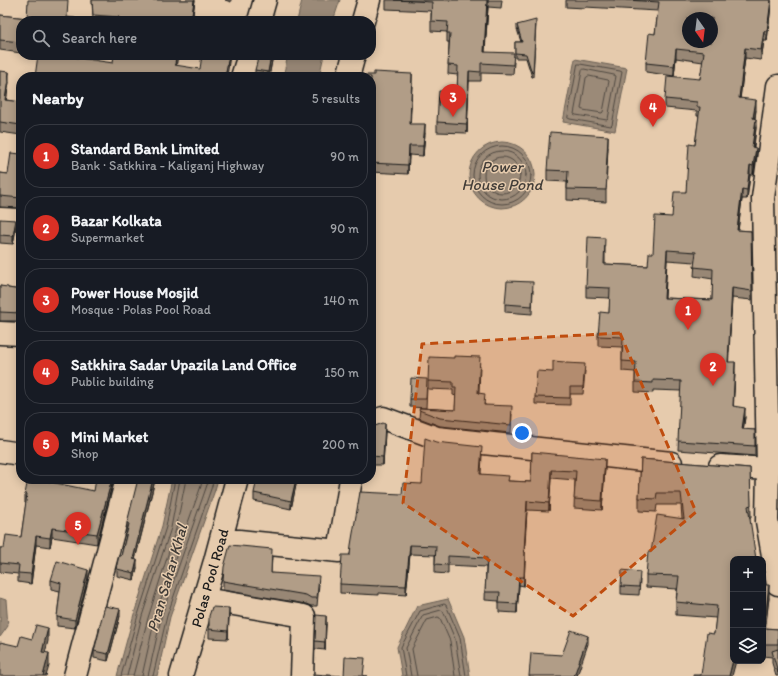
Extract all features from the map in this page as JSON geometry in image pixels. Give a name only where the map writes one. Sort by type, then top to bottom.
[{"type":"main road","points":[[260,16],[265,0]]},
{"type":"main road","points":[[364,16],[369,0]]},
{"type":"main road","points":[[243,72],[247,60]]},
{"type":"main road","points":[[349,72],[353,60]]},
{"type":"main road","points":[[778,86],[763,198],[768,469],[778,584]]},
{"type":"main road","points":[[0,333],[16,334]]},
{"type":"main road","points":[[376,420],[383,418],[437,438],[668,462],[768,469]]},
{"type":"main road","points":[[0,451],[16,453]]},
{"type":"main road","points":[[75,676],[123,484]]},
{"type":"main road","name":"Polas Pool Road","points":[[181,676],[221,541],[236,484]]},
{"type":"main road","points":[[221,541],[239,541],[339,551],[350,484]]},
{"type":"main road","points":[[204,599],[304,616],[302,676]]},
{"type":"street","points":[[0,217],[16,218]]},
{"type":"highlighted area","points":[[620,333],[696,512],[573,616],[403,503],[422,344]]},
{"type":"water","points":[[302,0],[340,0],[335,16],[298,16]]},
{"type":"water","points":[[575,59],[627,68],[615,131],[563,122]]},
{"type":"water","points":[[287,60],[323,60],[320,72],[284,72]]},
{"type":"water","name":"Power House Pond","points":[[495,142],[509,142],[521,147],[530,156],[535,168],[533,188],[526,199],[509,208],[495,208],[483,203],[474,194],[469,182],[469,168],[474,156],[483,147]]},
{"type":"water","name":"Pran Sahar Khal","points":[[171,484],[217,484],[170,617],[157,676],[117,676],[134,614],[162,526]]},
{"type":"water","points":[[0,598],[6,600],[8,626],[0,637]]},
{"type":"water","points":[[448,599],[464,637],[470,676],[402,676],[397,647],[417,606]]},
{"type":"building","points":[[28,0],[68,0],[67,16],[27,16]]},
{"type":"building","points":[[92,0],[194,0],[192,15],[198,16],[106,16],[93,15]]},
{"type":"building","points":[[394,0],[487,0],[484,52],[514,53],[513,65],[481,63],[481,72],[469,71],[467,124],[437,122],[439,91],[457,92],[458,66],[448,65],[450,33],[447,33],[448,22],[431,21],[432,2]]},
{"type":"building","points":[[626,0],[771,0],[767,31],[764,31],[761,50],[745,48],[739,98],[756,100],[753,118],[756,119],[752,147],[756,148],[753,166],[750,165],[747,190],[742,189],[737,230],[751,231],[752,291],[732,288],[728,362],[735,362],[733,406],[745,408],[742,429],[755,430],[755,446],[678,441],[681,381],[653,380],[653,383],[635,382],[636,362],[622,361],[623,337],[598,336],[600,312],[609,313],[610,288],[586,287],[588,237],[605,238],[604,264],[648,266],[649,253],[653,253],[655,216],[672,217],[674,192],[686,192],[689,144],[695,145],[700,107],[697,107],[697,102],[665,99],[667,76],[700,79],[704,52],[676,49],[674,66],[646,63],[649,33],[655,34],[659,2]],"holes":[[[667,250],[696,252],[694,267],[713,269],[712,300],[664,298]]]},
{"type":"building","points":[[0,15],[16,17],[16,42],[0,40]]},
{"type":"building","points":[[536,20],[532,73],[526,54],[515,53],[515,42],[522,42],[517,25]]},
{"type":"building","points":[[37,60],[92,60],[113,63],[113,60],[176,60],[175,65],[200,69],[201,60],[228,60],[226,72],[36,72]]},
{"type":"building","points":[[258,60],[270,60],[268,72],[255,70]]},
{"type":"building","points":[[0,71],[9,72],[5,100],[16,101],[16,124],[0,122]]},
{"type":"building","points":[[376,72],[412,74],[410,124],[425,124],[423,146],[409,146],[408,165],[376,163]]},
{"type":"building","points":[[550,132],[608,136],[606,190],[567,189],[568,171],[547,170]]},
{"type":"building","points":[[11,153],[16,154],[16,198],[0,196],[0,173],[8,174]]},
{"type":"building","points":[[0,219],[16,220],[13,236],[0,235]]},
{"type":"building","points":[[507,281],[533,282],[532,306],[505,304]]},
{"type":"building","points":[[0,286],[16,289],[16,313],[0,312]]},
{"type":"building","points":[[454,356],[480,357],[478,393],[485,394],[484,405],[512,406],[511,425],[440,418],[419,410],[420,408],[455,410],[456,387],[453,387],[453,382],[428,381],[429,357],[454,358]]},
{"type":"building","points":[[553,361],[585,364],[583,387],[570,387],[570,398],[535,397],[537,371],[553,372]]},
{"type":"building","points":[[411,378],[427,379],[426,399],[410,399]]},
{"type":"building","points":[[383,423],[385,424],[383,457],[376,456],[376,426]]},
{"type":"building","points":[[425,438],[436,442],[482,447],[480,474],[509,476],[508,481],[531,482],[532,452],[605,459],[602,501],[574,499],[576,471],[551,470],[549,503],[527,501],[524,577],[519,577],[517,604],[499,603],[500,592],[485,592],[487,558],[448,556],[448,565],[435,564],[436,546],[410,545],[406,586],[340,584],[342,555],[350,555],[360,492],[402,494],[403,483],[422,484]]},
{"type":"building","points":[[641,459],[750,468],[751,505],[748,506],[756,556],[730,556],[730,664],[732,664],[729,676],[693,676],[701,675],[707,633],[714,634],[717,606],[676,602],[679,576],[646,575],[648,552],[651,552],[657,515],[684,519],[681,493],[657,493],[656,499],[639,498]]},
{"type":"building","points":[[27,484],[60,484],[94,491],[95,484],[111,484],[97,534],[52,528],[50,538],[36,536],[31,574],[18,573],[19,565],[0,563],[0,548],[4,548],[6,535],[21,537],[27,494],[25,494]]},
{"type":"building","points":[[137,484],[152,484],[133,559],[137,560],[134,573],[117,569],[119,556],[121,556],[129,524],[127,523]]},
{"type":"building","points":[[256,484],[295,484],[291,501],[254,493]]},
{"type":"building","points":[[230,545],[272,549],[271,573],[319,576],[317,598],[223,581],[224,567]]},
{"type":"building","points":[[57,561],[88,570],[75,620],[57,617],[61,583],[51,580]]},
{"type":"building","points":[[622,570],[640,572],[639,587],[621,586]]},
{"type":"building","points":[[766,585],[769,585],[766,611]]},
{"type":"building","points":[[105,606],[120,609],[108,654],[94,651]]},
{"type":"building","points":[[212,607],[229,608],[228,631],[209,629],[209,616]]},
{"type":"building","points":[[316,615],[326,616],[325,642],[315,641]]},
{"type":"building","points":[[36,625],[48,628],[42,652],[49,653],[43,676],[0,676],[0,642],[18,646],[21,636],[32,639]]},
{"type":"building","points":[[766,628],[778,629],[778,644],[766,644]]},
{"type":"building","points":[[571,630],[588,636],[574,676],[529,676],[531,653],[562,655]]},
{"type":"building","points":[[778,649],[778,673],[772,651]]},
{"type":"building","points":[[345,657],[365,658],[363,676],[344,676]]},
{"type":"building","points":[[313,674],[344,676],[313,676]]},
{"type":"place","name":"Power House Mosjid","points":[[453,117]]},
{"type":"place","name":"Satkhira Sadar Upazila Land Office","points":[[653,127]]},
{"type":"place","name":"Standard Bank Limited","points":[[688,330]]},
{"type":"place","name":"Bazar Kolkata","points":[[713,386]]},
{"type":"place","name":"Mini Market","points":[[78,545]]}]
